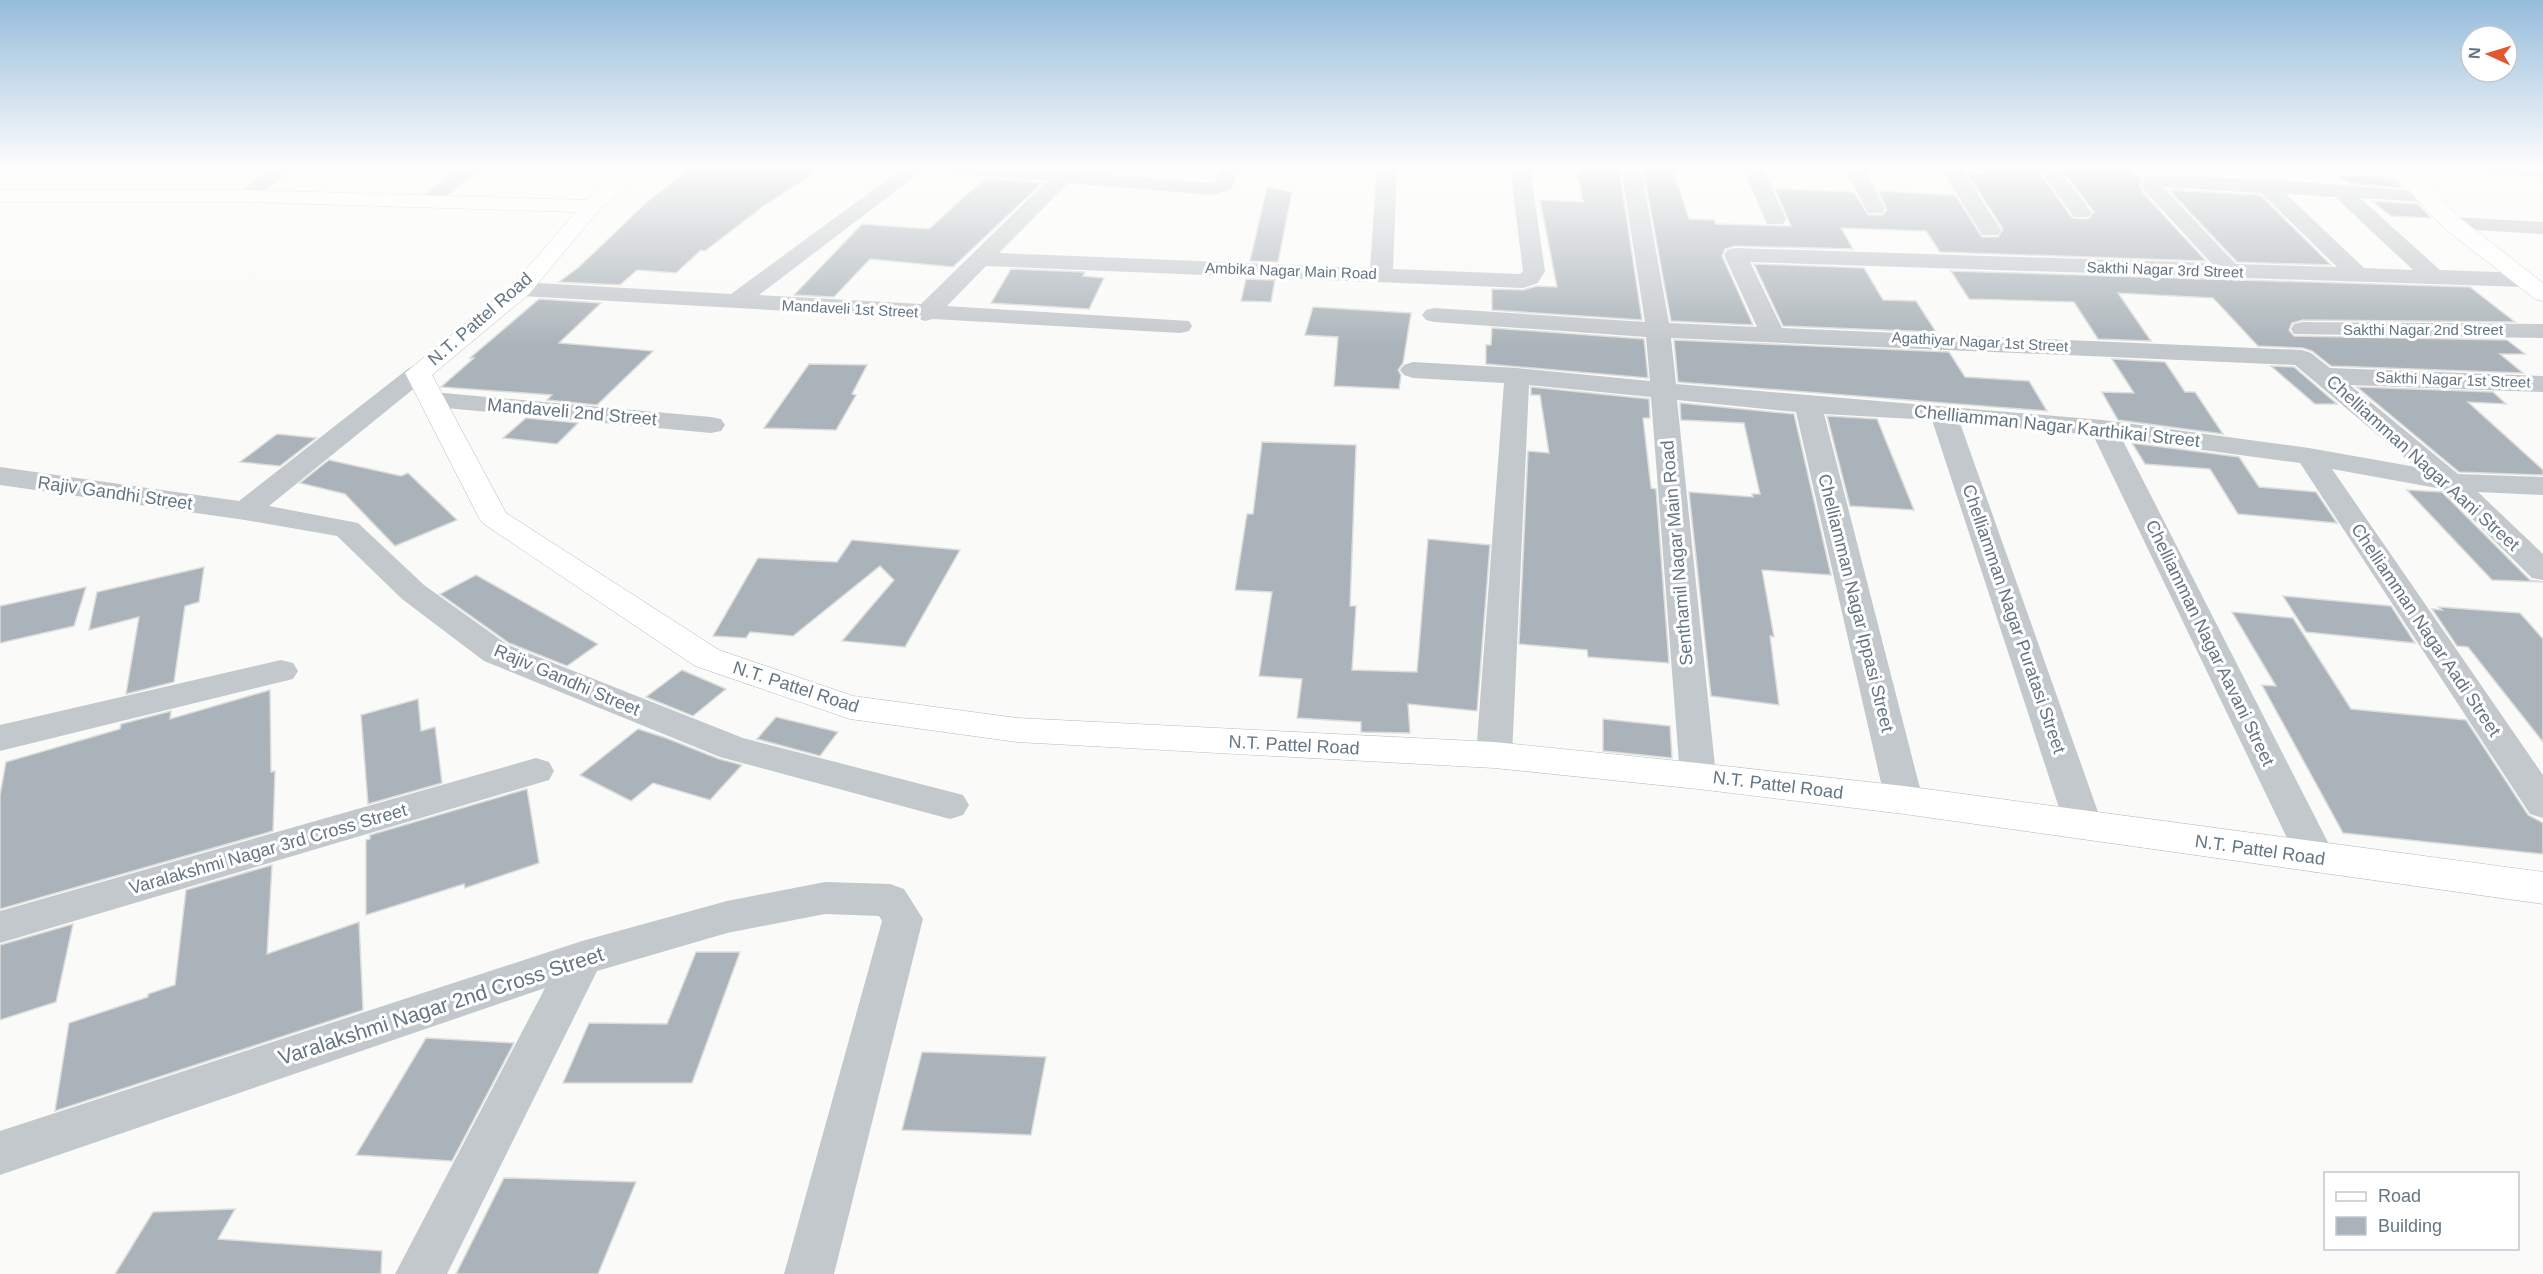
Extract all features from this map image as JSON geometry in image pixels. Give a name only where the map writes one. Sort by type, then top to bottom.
[{"type":"street","name":"N.T. Pattel Road","points":[[574,227],[521,290],[425,387],[494,518],[707,658],[850,707],[1017,730],[1494,755],[1698,776],[1904,800],[2543,888]]},
{"type":"street","points":[[735,302],[836,227]]},
{"type":"street","points":[[925,314],[1012,227]]},
{"type":"street","points":[[1381,274],[1384,227]]},
{"type":"street","name":"Ambika Nagar Main Road","points":[[980,259],[1381,274],[1515,282],[1530,278],[1534,271],[1528,227]]},
{"type":"street","name":"Senthamil Nagar Main Road","points":[[1641,227],[1658,330],[1698,776]]},
{"type":"street","points":[[2190,227],[2231,272]]},
{"type":"street","points":[[2309,227],[2359,276]]},
{"type":"street","points":[[2380,227],[2435,278]]},
{"type":"street","points":[[2459,227],[2525,272],[2543,294]]},
{"type":"street","name":"Sakthi Nagar 3rd Street","points":[[1773,334],[1735,255],[2435,278],[2525,272]]},
{"type":"street","name":"Mandaveli 1st Street","points":[[521,290],[925,314],[1180,326]]},
{"type":"street","name":"Agathiyar Nagar 1st Street","points":[[1434,315],[1658,330],[2302,358]]},
{"type":"street","name":"Sakthi Nagar 2nd Street","points":[[2303,329],[2543,331]]},
{"type":"street","name":"Chelliamman Nagar Aani Street","points":[[2302,358],[2451,482],[2543,571]]},
{"type":"street","name":"Chelliamman Nagar Karthikai Street","points":[[1413,370],[1517,376],[1808,405],[1943,413],[2103,428],[2309,456],[2451,482],[2543,486]]},
{"type":"street","points":[[1494,755],[1517,376]]},
{"type":"street","name":"Sakthi Nagar 1st Street","points":[[2326,376],[2543,384]]},
{"type":"street","points":[[245,511],[425,387]]},
{"type":"street","name":"Mandaveli 2nd Street","points":[[425,387],[711,425]]},
{"type":"street","name":"Chelliamman Nagar Ippasi Street","points":[[1808,405],[1904,800]]},
{"type":"street","name":"Chelliamman Nagar Puratasi Street","points":[[1943,413],[2084,826]]},
{"type":"street","name":"Chelliamman Nagar Aavani Street","points":[[2103,428],[2316,858]]},
{"type":"street","name":"Chelliamman Nagar Aadi Street","points":[[2309,456],[2543,804]]},
{"type":"street","name":"Rajiv Gandhi Street","points":[[0,476],[245,511],[347,529],[413,592],[496,653],[734,748],[950,806]]},
{"type":"street","points":[[0,738],[281,671]]},
{"type":"street","name":"Varalakshmi Nagar 3rd Cross Street","points":[[0,927],[536,771]]},
{"type":"street","name":"Varalakshmi Nagar 2nd Cross Street","points":[[0,1153],[582,958],[727,917],[814,900],[890,900],[903,919],[809,1274]]},
{"type":"street","points":[[420,1274],[582,958]]},
{"type":"building","points":[[620,227],[736,227],[705,251],[701,250],[676,273],[637,270],[620,285],[559,282],[579,267]]},
{"type":"building","points":[[859,227],[995,227],[953,267],[870,259],[834,297],[794,295]]},
{"type":"building","points":[[1258,227],[1285,227],[1278,262],[1250,261]]},
{"type":"building","points":[[1545,227],[1628,227],[1642,320],[1492,310],[1492,289],[1523,290],[1537,286],[1557,287]]},
{"type":"building","points":[[1654,227],[1976,227],[1982,237],[1998,237],[2002,227],[2175,227],[2206,261],[1940,252],[1926,231],[1841,228],[1853,249],[1735,246],[1725,249],[1722,256],[1753,325],[1671,321]]},
{"type":"building","points":[[2204,227],[2293,227],[2331,265],[2237,262]]},
{"type":"building","points":[[1754,264],[1864,268],[1883,300],[1916,301],[1936,332],[1783,326]]},
{"type":"building","points":[[1011,269],[1085,272],[1083,276],[1104,278],[1089,309],[991,303]]},
{"type":"building","points":[[1951,271],[2470,287],[2515,322],[2303,320],[2292,323],[2289,330],[2294,336],[2507,340],[2525,354],[2500,354],[2523,373],[2331,366],[2312,351],[2303,348],[2258,346],[2213,298],[2118,293],[2151,341],[2098,339],[2074,302],[1969,299]]},
{"type":"building","points":[[1246,279],[1275,280],[1271,302],[1241,301]]},
{"type":"building","points":[[539,299],[601,303],[559,343],[653,351],[597,405],[547,400],[552,395],[441,387],[474,358],[470,358]]},
{"type":"building","points":[[1313,307],[1411,313],[1403,363],[1398,370],[1401,375],[1399,389],[1334,386],[1338,337],[1305,335]]},
{"type":"building","points":[[1492,328],[1644,339],[1648,378],[1486,364],[1486,345],[1491,345]]},
{"type":"building","points":[[1674,340],[1949,352],[1965,377],[2029,381],[2047,411],[1678,382]]},
{"type":"building","points":[[2112,359],[2165,362],[2185,392],[2195,392],[2223,434],[2118,420],[2102,392],[2134,393]]},
{"type":"building","points":[[809,364],[867,365],[852,394],[856,395],[836,430],[764,428]]},
{"type":"building","points":[[2271,366],[2294,367],[2337,404],[2315,404]]},
{"type":"building","points":[[1531,387],[1649,399],[1650,418],[1643,418],[1651,488],[1656,489],[1669,663],[1588,657],[1587,650],[1519,644],[1528,451],[1549,453],[1540,395],[1531,395]]},
{"type":"building","points":[[2357,387],[2493,392],[2506,404],[2468,402],[2543,470],[2543,475],[2459,472]]},
{"type":"building","points":[[1680,403],[1794,414],[1831,575],[1762,570],[1774,637],[1770,636],[1779,705],[1711,696],[1689,492],[1753,497],[1752,494],[1760,494],[1744,423],[1681,420]]},
{"type":"building","points":[[1827,416],[1877,419],[1914,510],[1850,506]]},
{"type":"building","points":[[526,418],[578,423],[557,444],[503,438]]},
{"type":"building","points":[[277,434],[316,438],[280,466],[240,462]]},
{"type":"building","points":[[1262,442],[1356,445],[1350,606],[1356,606],[1352,670],[1417,672],[1428,539],[1490,545],[1477,711],[1408,704],[1410,733],[1361,732],[1361,722],[1297,718],[1302,679],[1259,676],[1272,592],[1235,590],[1247,514],[1253,514]]},
{"type":"building","points":[[2132,443],[2239,457],[2259,487],[2316,492],[2337,523],[2238,514],[2210,469],[2145,464]]},
{"type":"building","points":[[329,460],[401,476],[408,473],[457,520],[395,546],[345,494],[300,483]]},
{"type":"building","points":[[2407,490],[2442,492],[2530,580],[2543,582],[2492,580]]},
{"type":"building","points":[[852,540],[960,550],[905,647],[842,641],[894,580],[880,566],[793,636],[750,632],[746,638],[713,636],[758,558],[837,562]]},
{"type":"building","points":[[204,567],[199,602],[185,606],[174,682],[126,694],[139,617],[89,630],[97,592]]},
{"type":"building","points":[[476,575],[598,644],[567,666],[509,643],[440,594]]},
{"type":"building","points":[[86,587],[74,626],[0,643],[0,606]]},
{"type":"building","points":[[2283,596],[2391,606],[2415,643],[2306,632]]},
{"type":"building","points":[[2439,607],[2520,613],[2543,639],[2543,742],[2468,647],[2457,646],[2432,609],[2442,610]]},
{"type":"building","points":[[2232,612],[2293,618],[2351,709],[2466,720],[2528,815],[2543,823],[2543,854],[2343,833],[2262,685],[2276,686]]},
{"type":"building","points":[[682,670],[726,689],[693,716],[646,697]]},
{"type":"building","points":[[270,690],[271,772],[275,771],[273,831],[0,909],[0,795],[6,762],[120,729],[121,724],[171,711],[170,719]]},
{"type":"building","points":[[418,699],[421,731],[435,727],[442,783],[368,804],[361,715]]},
{"type":"building","points":[[776,717],[838,732],[820,756],[757,739]]},
{"type":"building","points":[[1603,719],[1670,726],[1672,758],[1603,751]]},
{"type":"building","points":[[638,729],[719,759],[742,765],[710,800],[653,783],[631,801],[580,775]]},
{"type":"building","points":[[527,789],[539,863],[465,888],[464,884],[366,915],[366,840],[370,839],[370,835]]},
{"type":"building","points":[[272,865],[267,954],[359,922],[363,1010],[55,1111],[69,1023],[148,997],[148,994],[175,985],[186,890]]},
{"type":"building","points":[[73,924],[56,1002],[0,1020],[0,945]]},
{"type":"building","points":[[696,952],[740,952],[692,1083],[563,1083],[589,1023],[667,1024]]},
{"type":"building","points":[[426,1038],[514,1043],[452,1161],[356,1155]]},
{"type":"building","points":[[922,1052],[1046,1057],[1031,1135],[902,1130]]},
{"type":"building","points":[[504,1178],[636,1182],[598,1274],[456,1274]]},
{"type":"building","points":[[235,1209],[218,1239],[382,1251],[381,1274],[115,1274],[153,1212]]}]
